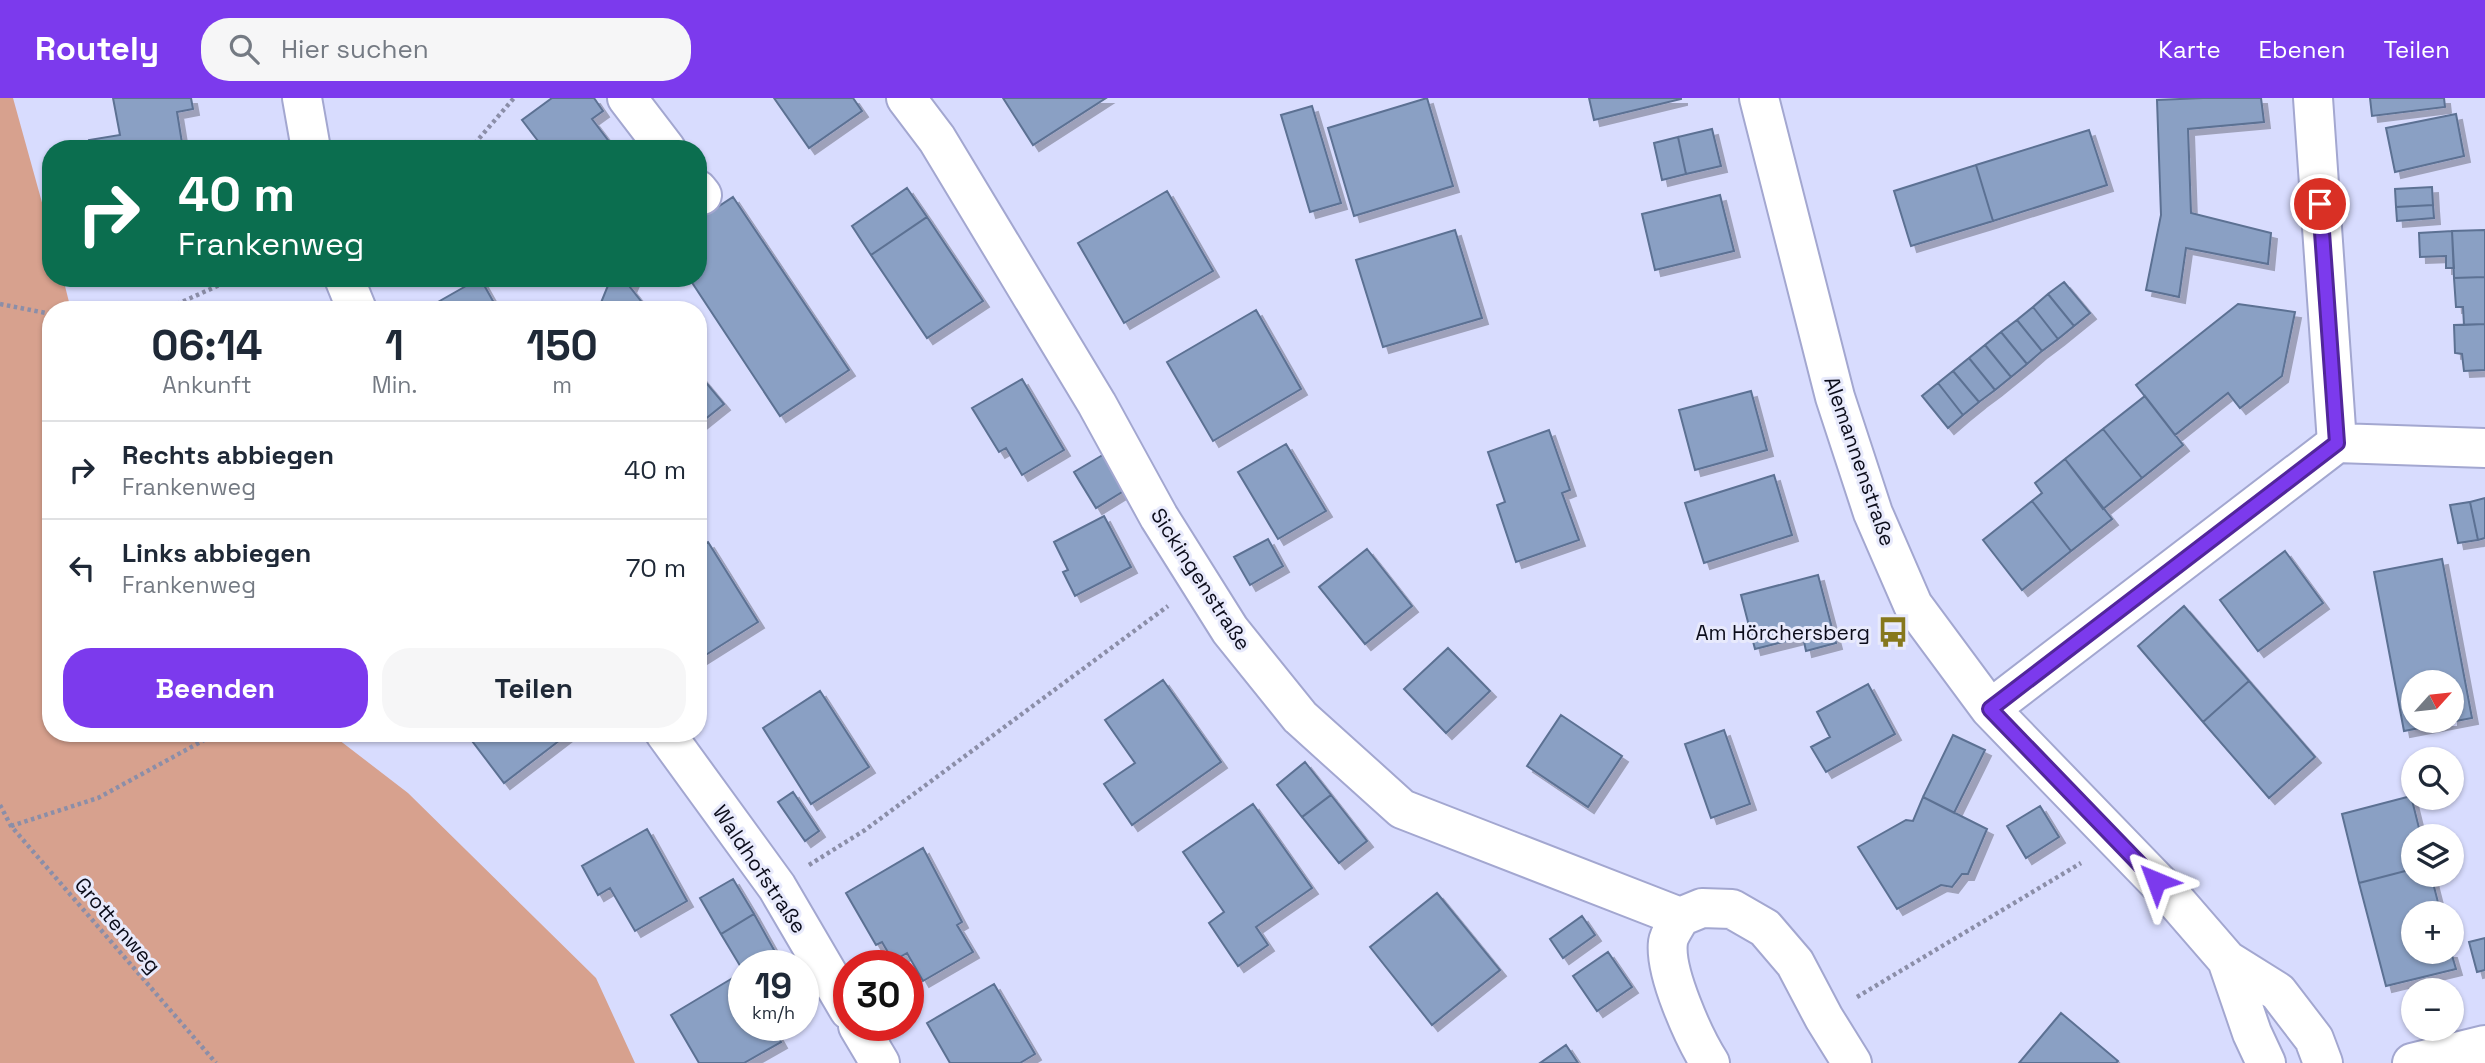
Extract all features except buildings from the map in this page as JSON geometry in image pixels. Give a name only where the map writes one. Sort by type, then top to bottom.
[{"type":"street","points":[[303,98],[310,140]]},
{"type":"street","points":[[626,98],[659,140]]},
{"type":"street","name":"Sickingenstraße","points":[[906,98],[937,139],[1097,404],[1159,517],[1230,630],[1300,717],[1402,809],[1680,917]]},
{"type":"street","name":"Alemannenstraße","points":[[1759,98],[1835,397],[1873,513],[1913,605],[1990,709],[2175,901],[2227,960],[2278,992],[2314,1039],[2323,1063]]},
{"type":"street","points":[[2313,98],[2337,443]]},
{"type":"street","points":[[1990,709],[2337,443],[2485,447]]},
{"type":"street","name":"Waldhofstraße","points":[[672,742],[777,887],[833,983]]},
{"type":"street","points":[[1710,1063],[1700,1047],[1673,983],[1668,942],[1680,917],[1702,908],[1732,909],[1765,928],[1795,963],[1852,1063]]},
{"type":"street","name":"Alemannenstraße","points":[[2227,960],[2252,1033],[2266,1063]]},
{"type":"street","points":[[867,1041],[880,1063]]},
{"type":"street","points":[[2412,1063],[2485,1045]]},
{"type":"path","points":[[478,140],[514,98]]},
{"type":"path","points":[[184,301],[215,287]]},
{"type":"path","points":[[0,304],[42,312]]},
{"type":"path","points":[[800,870],[876,822],[1176,600]]},
{"type":"path","points":[[11,825],[98,798],[201,742]]},
{"type":"path","name":"Grottenweg","points":[[0,805],[11,825],[216,1063]]},
{"type":"path","points":[[1864,992],[2118,841]]},
{"type":"shaded area","points":[[0,98],[13,98],[42,203],[42,287],[65,287],[69,301],[42,301],[42,742],[342,742],[408,793],[596,978],[635,1063],[0,1063]]},
{"type":"place","name":"Am Hörchersberg","points":[[1893,632]]},
{"type":"route","points":[[2156,881],[1990,709],[2337,443],[2320,204]]}]
